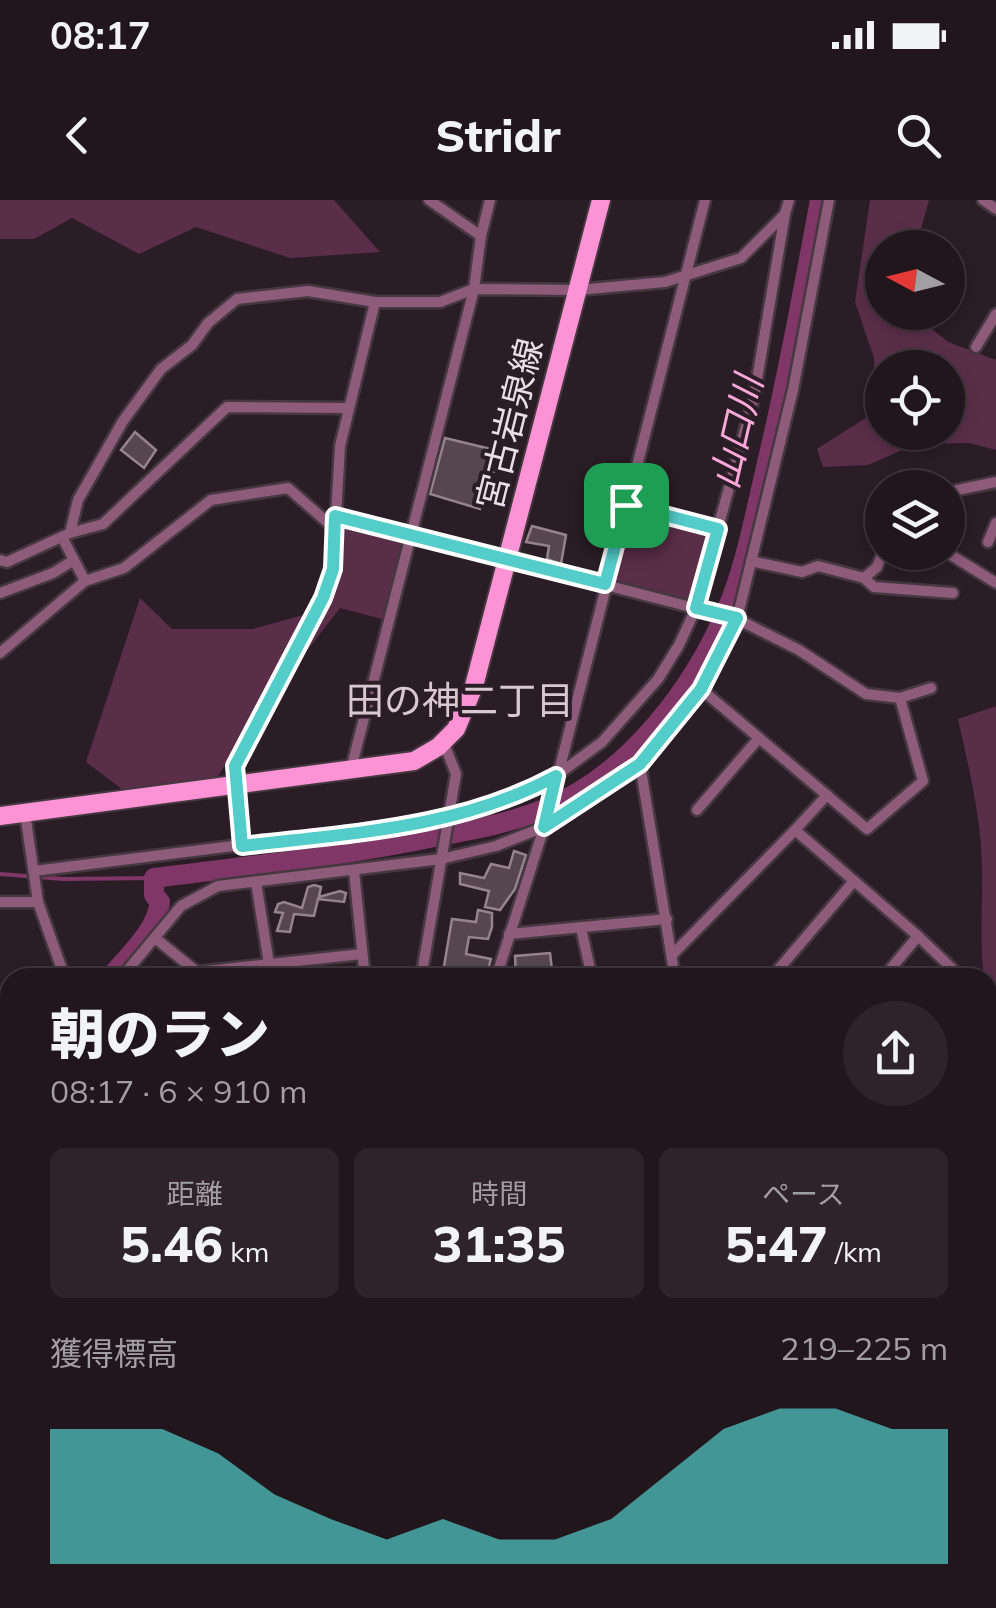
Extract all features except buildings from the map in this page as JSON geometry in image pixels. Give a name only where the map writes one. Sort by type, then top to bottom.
[{"type":"main road","name":"宮古岩泉線","points":[[443,742],[456,730],[474,686],[601,200]]},
{"type":"main road","points":[[0,816],[414,760],[443,742]]},
{"type":"street","points":[[429,200],[481,236]]},
{"type":"street","points":[[350,770],[474,289],[490,200]]},
{"type":"street","points":[[499,968],[546,823],[704,200]]},
{"type":"street","points":[[34,871],[448,819],[524,794],[602,742],[658,679],[698,608],[754,397],[789,200]]},
{"type":"street","points":[[130,968],[182,906],[218,886],[441,858],[496,846],[546,823],[640,764],[701,689],[734,618],[794,390],[829,200]]},
{"type":"street","points":[[983,200],[996,209]]},
{"type":"street","points":[[85,581],[66,535],[78,500],[160,369],[192,344],[208,323],[236,299],[308,291],[375,302],[440,302],[474,289],[578,290],[665,282],[741,258],[786,214]]},
{"type":"street","points":[[242,846],[235,766],[323,598],[333,569],[340,446],[375,302]]},
{"type":"street","points":[[976,347],[996,314]]},
{"type":"street","points":[[0,560],[7,562],[66,535],[103,524],[226,407],[348,408]]},
{"type":"street","points":[[965,488],[996,482]]},
{"type":"street","points":[[0,653],[85,581],[124,568],[212,500],[288,488],[335,529]]},
{"type":"street","points":[[626,505],[718,529]]},
{"type":"street","points":[[335,516],[734,618],[799,650],[866,694],[900,698],[932,688]]},
{"type":"street","points":[[988,542],[996,523]]},
{"type":"street","points":[[0,593],[53,574],[74,560]]},
{"type":"street","points":[[751,561],[802,572],[818,566],[864,578],[874,587],[953,593]]},
{"type":"street","points":[[965,565],[996,583]]},
{"type":"street","points":[[864,578],[873,570]]},
{"type":"street","points":[[701,689],[867,828],[923,781],[900,698]]},
{"type":"street","points":[[697,810],[759,738]]},
{"type":"street","points":[[423,968],[456,774],[443,742]]},
{"type":"street","points":[[640,764],[674,968]]},
{"type":"street","points":[[672,955],[826,795]]},
{"type":"street","points":[[25,813],[38,902],[61,968]]},
{"type":"street","points":[[795,830],[952,968]]},
{"type":"street","points":[[354,870],[363,968]]},
{"type":"street","points":[[780,968],[854,881]]},
{"type":"street","points":[[256,882],[269,964]]},
{"type":"street","points":[[0,902],[38,902]]},
{"type":"street","points":[[509,934],[667,919]]},
{"type":"street","points":[[581,928],[590,968]]},
{"type":"street","points":[[891,968],[918,936]]},
{"type":"street","points":[[155,938],[192,968]]},
{"type":"street","points":[[233,968],[362,954]]},
{"type":"shaded area","points":[[0,200],[334,200],[380,252],[290,258],[196,227],[139,254],[72,218],[34,239],[0,239]]},
{"type":"shaded area","points":[[870,200],[929,200],[921,230],[866,230]]},
{"type":"shaded area","points":[[865,234],[865,330],[933,330],[948,342],[996,360],[996,450],[965,443],[965,350],[871,350],[855,302]]},
{"type":"shaded area","points":[[865,418],[865,450],[902,450],[868,465],[823,467],[817,449]]},
{"type":"shaded area","points":[[630,510],[713,533],[693,603],[612,582]]},
{"type":"shaded area","points":[[343,523],[403,539],[382,619],[340,608],[261,710],[218,776],[127,793],[86,762],[140,598],[172,629],[253,629],[331,607],[327,605],[340,570]]},
{"type":"shaded area","points":[[996,706],[996,968],[983,968],[979,830],[958,719]]},
{"type":"waterway","name":"山口川","points":[[119,968],[140,943],[157,913],[160,902],[154,895],[154,878],[368,849],[523,817],[579,792],[633,750],[698,667],[739,575],[780,407],[820,200]]},
{"type":"waterway","points":[[0,874],[63,879],[154,878]]},
{"type":"district","name":"田の神二丁目","points":[[460,700]]},
{"type":"route","points":[[626,505],[718,529],[696,608],[737,618],[701,689],[640,764],[544,827],[556,776],[524,794],[448,819],[242,846],[235,766],[323,598],[333,569],[335,516],[605,584],[626,505]]}]
